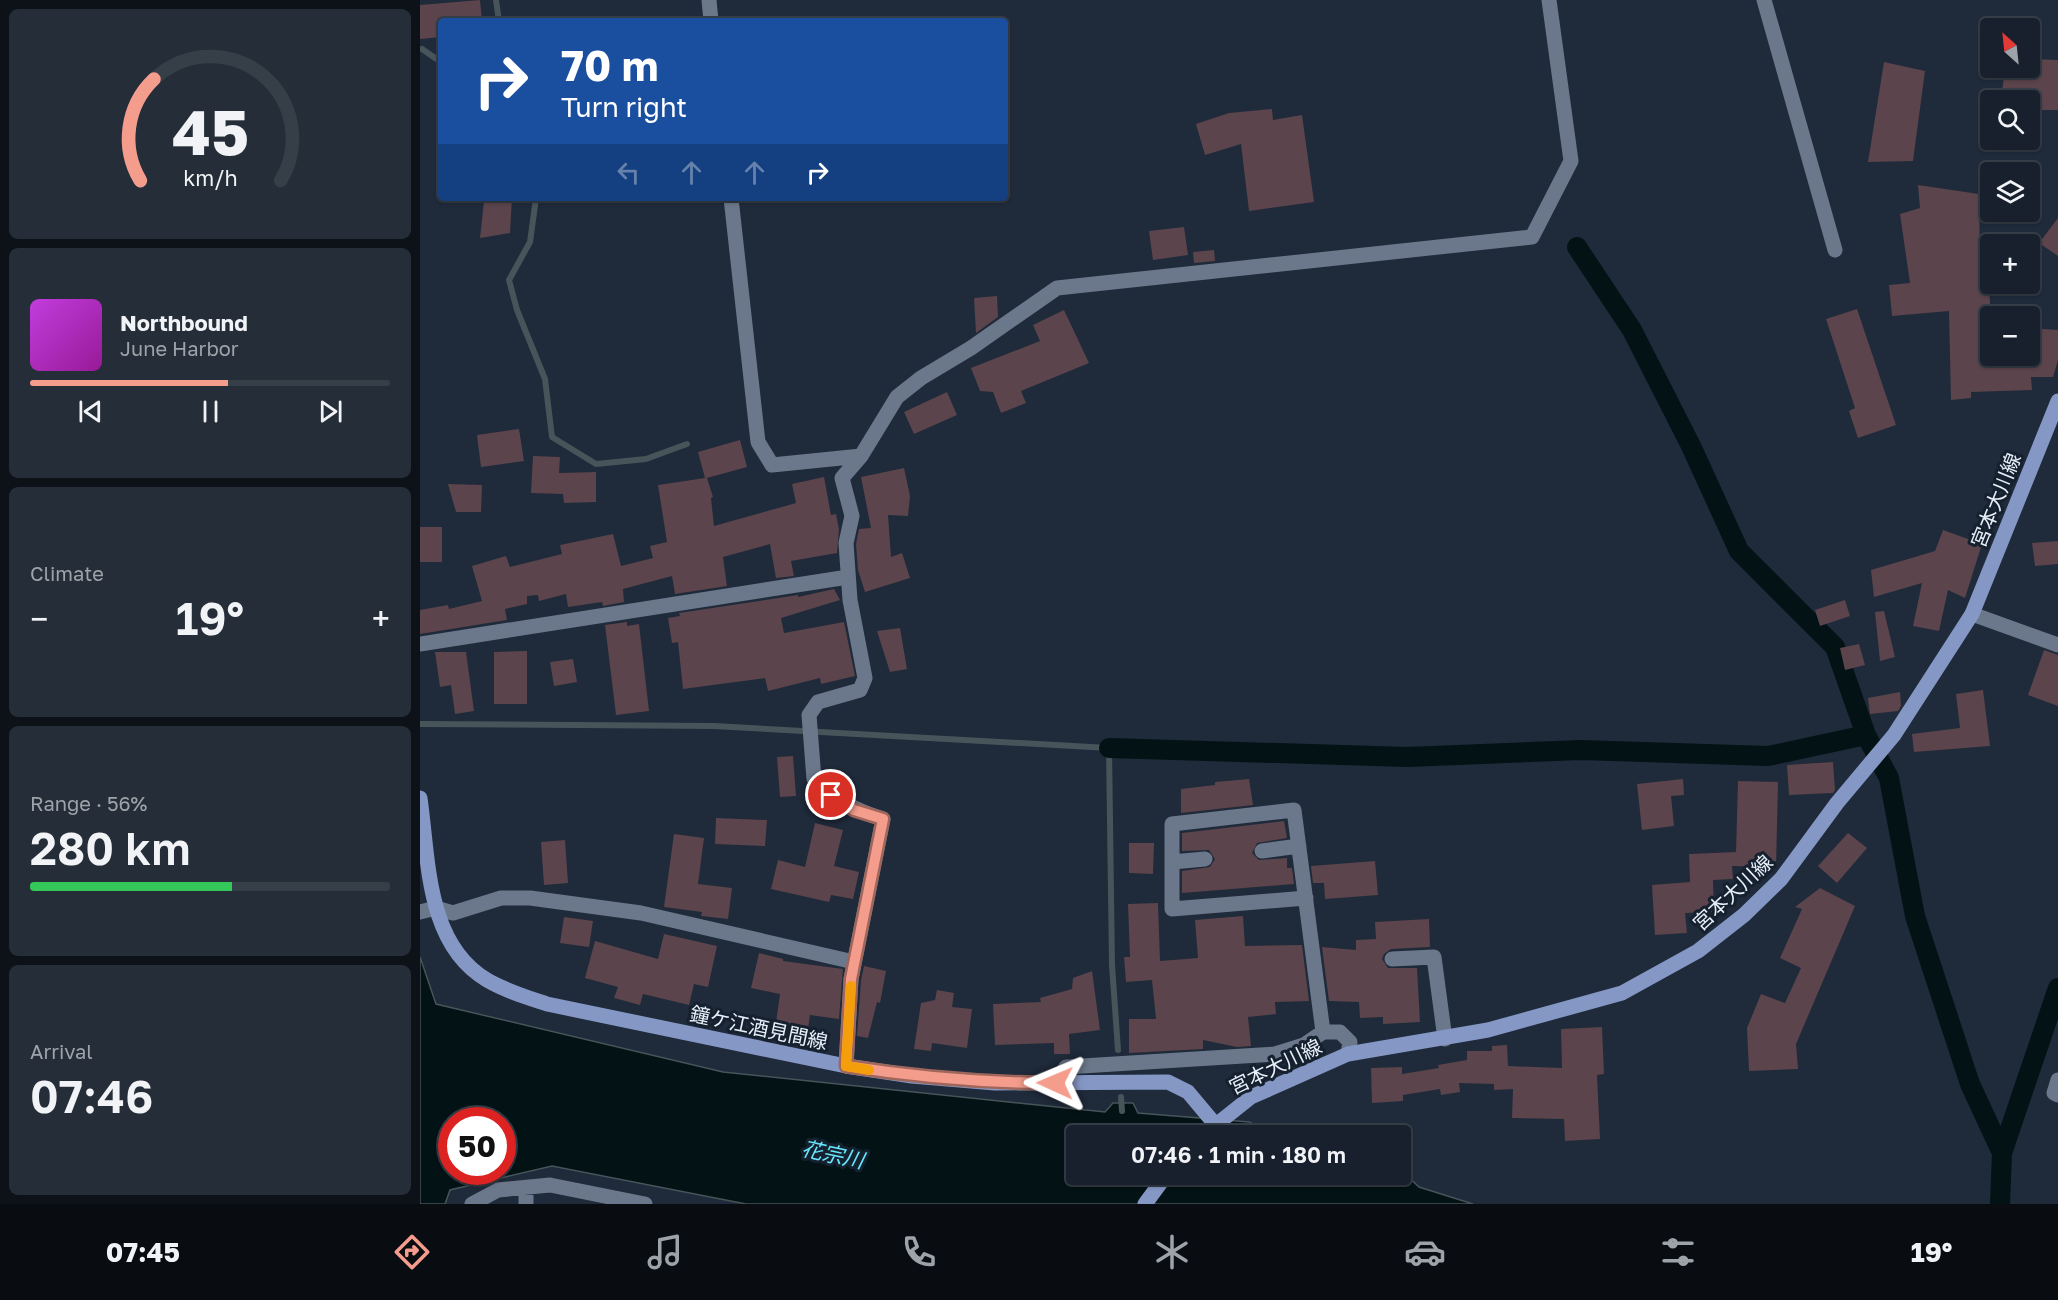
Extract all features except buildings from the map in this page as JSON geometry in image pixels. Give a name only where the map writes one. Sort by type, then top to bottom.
[{"type":"main road","name":"宮本大川線","points":[[1207,1125],[1210,1118],[1230,1111],[1278,1083],[1348,1054],[1488,1030],[1622,993],[1698,951],[1744,915],[1780,879],[1837,803],[1894,735],[1972,614],[2058,401]]},
{"type":"main road","name":"鐘ケ江酒見間線","points":[[420,798],[436,908],[443,932],[457,955],[485,979],[513,993],[547,1004],[846,1066],[912,1076],[996,1083],[1168,1082],[1188,1092],[1210,1118]]},
{"type":"main road","points":[[1145,1204],[1159,1185]]},
{"type":"street","points":[[709,0],[711,18]]},
{"type":"street","points":[[846,1066],[854,962],[883,819],[854,810],[831,795],[814,779],[809,741],[809,715],[818,702],[861,690],[865,678],[850,600],[846,543],[852,516],[842,478],[861,456],[897,397],[921,378],[971,348],[1057,288],[1532,237],[1571,161],[1549,0]]},
{"type":"street","points":[[1764,0],[1835,250]]},
{"type":"street","points":[[731,201],[758,442],[772,465],[861,456]]},
{"type":"street","points":[[420,644],[848,577]]},
{"type":"street","points":[[1972,614],[2058,645]]},
{"type":"street","points":[[1306,898],[1172,909],[1172,824],[1294,810],[1306,898],[1323,1032]]},
{"type":"street","points":[[1262,850],[1299,846]]},
{"type":"street","points":[[1172,862],[1205,859]]},
{"type":"street","points":[[420,912],[436,908],[453,914],[501,898],[530,898],[641,913],[854,962]]},
{"type":"street","points":[[1392,959],[1434,957],[1445,1039]]},
{"type":"street","points":[[1055,1083],[1066,1067],[1275,1054],[1304,1045],[1323,1032],[1340,1032],[1350,1041],[1348,1054]]},
{"type":"street","points":[[2058,1080],[2054,1093],[2058,1095]]},
{"type":"street","points":[[472,1204],[498,1190],[550,1185],[645,1204]]},
{"type":"water","name":"花宗川","points":[[420,957],[436,1004],[723,1072],[1105,1112],[1113,1103],[1133,1103],[1138,1113],[1249,1122],[1255,1125],[1066,1125],[1066,1185],[1411,1185],[1411,1179],[1419,1187],[1473,1204],[746,1204],[552,1166],[516,1174],[516,1107],[438,1107],[438,1185],[471,1185],[450,1190],[445,1204],[420,1204]]},
{"type":"waterway","points":[[496,0],[499,18]]},
{"type":"waterway","points":[[422,49],[438,60]]},
{"type":"waterway","points":[[536,201],[530,242],[509,280],[517,310],[545,379],[552,437],[596,464],[646,459],[687,444]]},
{"type":"waterway","points":[[1577,247],[1632,330],[1691,446],[1739,551],[1835,647],[1866,735],[1889,778],[1915,916],[1970,1084],[2002,1153],[2000,1204]]},
{"type":"waterway","points":[[420,724],[714,726],[1109,748],[1112,965],[1118,1050]]},
{"type":"waterway","points":[[1109,748],[1407,757],[1581,750],[1768,756],[1866,735]]},
{"type":"waterway","points":[[2002,1153],[2058,988]]},
{"type":"waterway","points":[[1121,1097],[1122,1111]]},
{"type":"slow traffic","points":[[851,986],[846,1066],[869,1070]]},
{"type":"route","points":[[831,795],[854,810],[883,819],[851,979],[846,1066],[912,1076],[996,1083],[1055,1083]]}]
